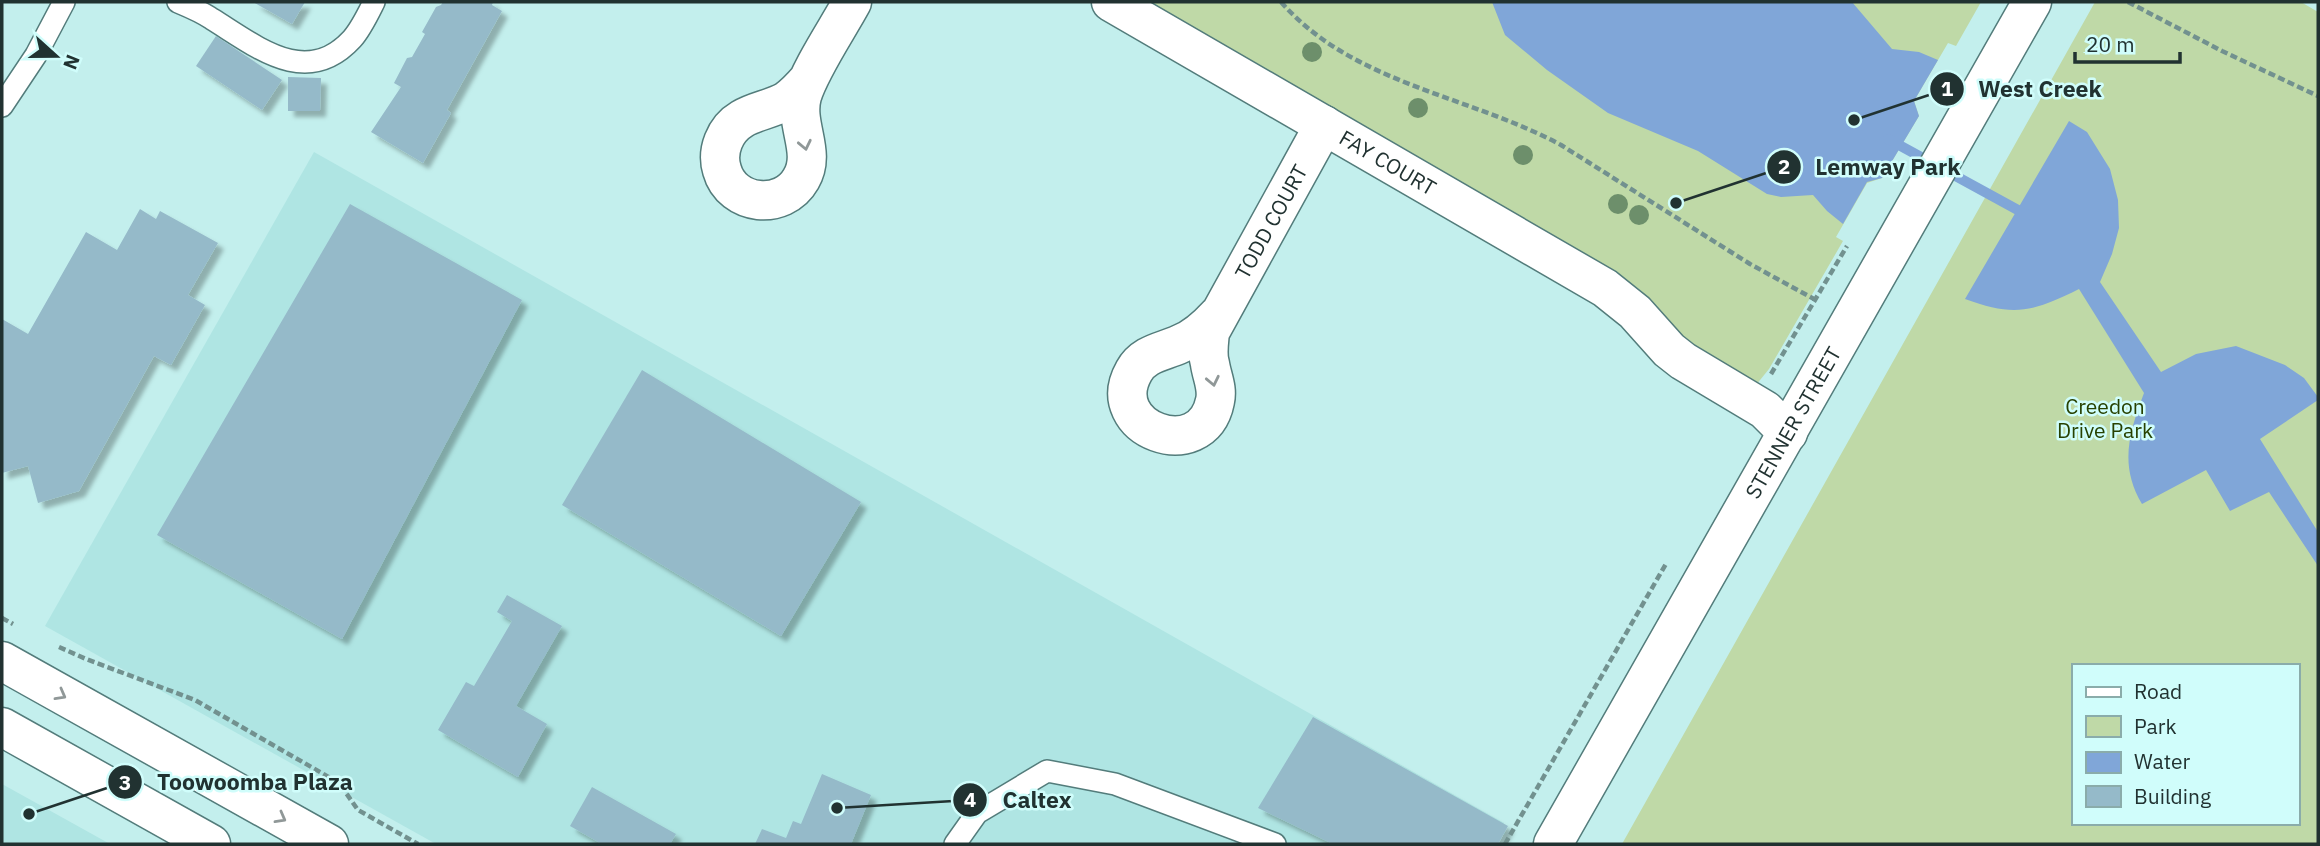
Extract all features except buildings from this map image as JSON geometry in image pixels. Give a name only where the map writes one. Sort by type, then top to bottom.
[{"type":"main road","points":[[809,79],[852,2]]},
{"type":"main road","name":"FAY COURT","points":[[1111,2],[1605,288],[1635,312],[1656,337],[1683,362],[1765,410],[1788,433]]},
{"type":"main road","name":"STENNER STREET","points":[[1553,844],[1906,228],[2032,2]]},
{"type":"main road","name":"TODD COURT","points":[[1218,315],[1324,125]]},
{"type":"main road","name":"FAY COURT","points":[[1656,337],[1663,356],[1686,383],[1755,425],[1788,433]]},
{"type":"main road","points":[[2,661],[329,844]]},
{"type":"main road","points":[[2,727],[211,844]]},
{"type":"lane","points":[[2,106],[36,55],[64,2]]},
{"type":"lane","points":[[178,2],[208,16],[271,56],[300,62],[330,56],[343,48],[354,36],[374,2]]},
{"type":"lane","points":[[955,844],[977,813],[1047,771],[1115,784],[1275,844]]},
{"type":"path","points":[[1281,2],[1315,34],[1353,59],[1407,83],[1538,132],[1750,264],[1814,299]]},
{"type":"path","points":[[2128,2],[2222,51],[2318,96]]},
{"type":"path","points":[[1755,404],[1849,243]]},
{"type":"path","points":[[1505,844],[1671,556]]},
{"type":"path","points":[[2,618],[18,627]]},
{"type":"path","points":[[50,643],[195,700],[339,783],[358,810],[418,844]]},
{"type":"shaded area","points":[[314,152],[1504,823],[1492,844],[436,844],[45,626]]},
{"type":"shaded area","points":[[2,784],[110,844],[2,844]]},
{"type":"green space","points":[[1146,2],[1981,2],[1956,46],[1948,43],[1914,101],[1919,116],[1882,178],[1867,183],[1836,237],[1843,241],[1769,369],[1756,385],[1694,353],[1655,304],[1606,266]]},
{"type":"green space","name":"Creedon Drive Park","points":[[2095,2],[2301,2],[2318,12],[2318,844],[1622,844]]},
{"type":"water","points":[[1492,2],[1852,2],[1892,49],[1919,52],[1938,60],[1914,101],[1919,116],[1882,178],[1867,182],[1843,224],[1813,195],[1781,197],[1767,194],[1698,151],[1608,113],[1547,70],[1505,35]]},
{"type":"water","points":[[2069,121],[2087,132],[2110,169],[2118,200],[2119,228],[2100,282],[2161,372],[2196,354],[2236,346],[2285,365],[2304,378],[2318,397],[2318,400],[2260,439],[2318,532],[2318,566],[2269,492],[2230,511],[2206,470],[2142,504],[2130,476],[2129,449],[2134,422],[2144,393],[2079,289],[2049,303],[2023,309],[1997,308],[1965,299]]},
{"type":"waterway","points":[[1888,139],[2027,215]]},
{"type":"place","name":"West Creek","points":[[1854,120]]},
{"type":"place","name":"Lemway Park","points":[[1676,203]]},
{"type":"place","name":"Caltex","points":[[837,808]]},
{"type":"place","name":"Toowoomba Plaza","points":[[29,814]]}]
